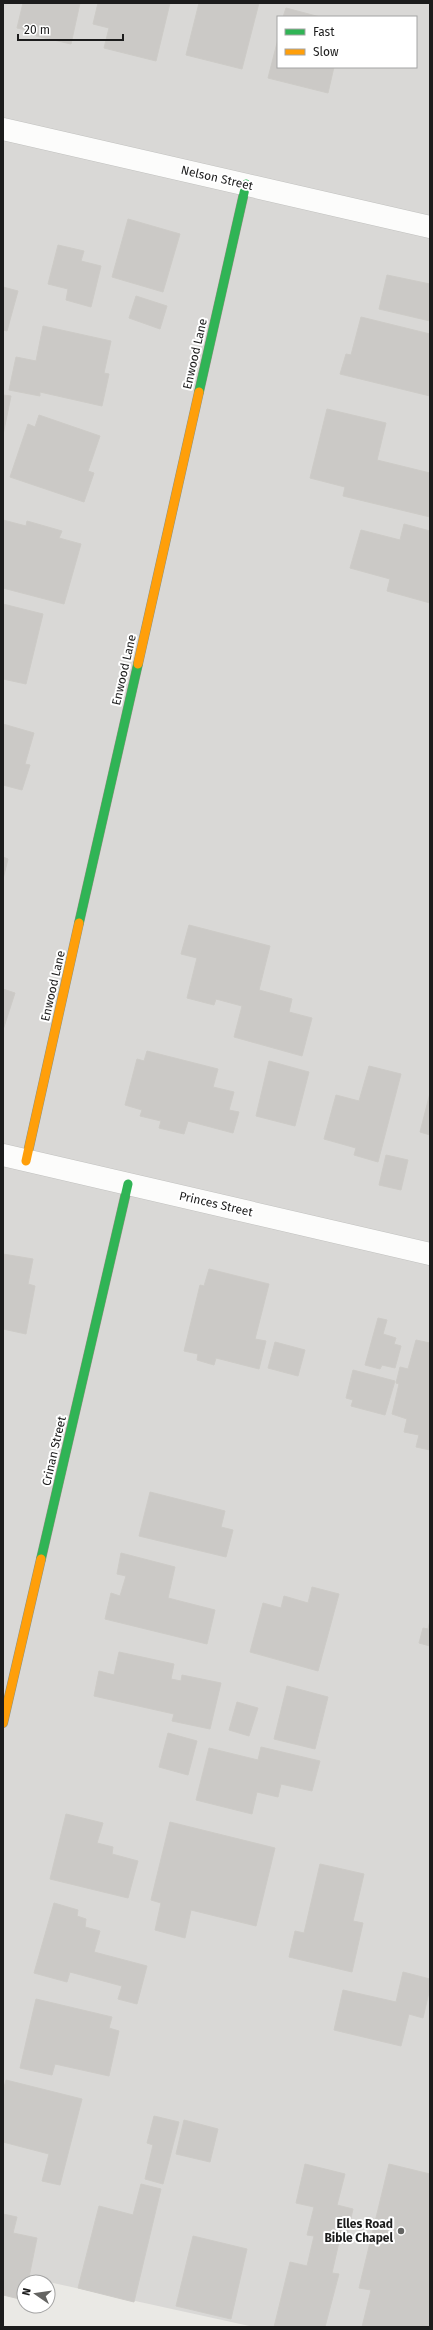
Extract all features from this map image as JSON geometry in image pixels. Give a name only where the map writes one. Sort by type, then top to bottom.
[{"type":"street","name":"Nelson Street","points":[[3,129],[430,227]]},
{"type":"street","name":"Enwood Lane","points":[[26,1161],[246,184]]},
{"type":"street","name":"Princes Street","points":[[3,1155],[430,1254]]},
{"type":"street","name":"Crinan Street","points":[[3,1723],[128,1184]]},
{"type":"shaded area","points":[[3,3],[430,3],[430,2327],[254,2327],[56,2284],[56,2274],[16,2275],[3,2272]]},
{"type":"building","points":[[23,3],[80,3],[71,44],[36,36],[37,32],[17,28]]},
{"type":"building","points":[[98,3],[170,3],[156,61],[104,48],[109,28],[93,24]]},
{"type":"building","points":[[199,3],[259,3],[242,69],[186,55]]},
{"type":"building","points":[[286,8],[316,16],[283,16]]},
{"type":"building","points":[[277,43],[277,68],[334,68],[328,93],[268,78]]},
{"type":"building","points":[[128,219],[180,234],[163,292],[112,277]]},
{"type":"building","points":[[58,245],[84,251],[81,261],[101,266],[91,307],[66,300],[68,289],[48,284]]},
{"type":"building","points":[[387,275],[430,284],[430,321],[379,309]]},
{"type":"building","points":[[3,287],[18,291],[7,331],[3,330]]},
{"type":"building","points":[[136,296],[167,306],[160,329],[129,318]]},
{"type":"building","points":[[361,317],[430,334],[430,396],[340,374],[346,354],[351,355]]},
{"type":"building","points":[[43,326],[111,341],[104,373],[109,374],[102,406],[40,392],[40,396],[9,390],[16,357],[36,361]]},
{"type":"building","points":[[3,395],[11,396],[3,435]]},
{"type":"building","points":[[327,409],[386,423],[377,460],[430,473],[430,517],[343,496],[345,487],[310,478]]},
{"type":"building","points":[[39,415],[100,436],[88,471],[94,473],[84,502],[10,477],[28,424],[35,427]]},
{"type":"building","points":[[3,520],[26,526],[27,521],[62,531],[59,538],[81,544],[64,604],[3,588]]},
{"type":"building","points":[[404,524],[430,531],[430,603],[387,591],[390,579],[350,568],[361,530],[400,540]]},
{"type":"building","points":[[3,604],[43,614],[26,684],[3,679]]},
{"type":"building","points":[[3,724],[34,733],[25,764],[30,765],[22,790],[3,785]]},
{"type":"building","points":[[3,857],[8,859],[3,879]]},
{"type":"building","points":[[189,925],[270,946],[259,990],[292,999],[289,1012],[312,1018],[302,1056],[234,1037],[242,1006],[216,999],[214,1005],[187,998],[197,958],[181,954]]},
{"type":"building","points":[[3,989],[15,993],[3,1030]]},
{"type":"building","points":[[147,1051],[218,1069],[213,1087],[234,1092],[229,1110],[239,1112],[233,1133],[188,1121],[184,1134],[159,1128],[161,1121],[140,1116],[142,1110],[125,1105],[137,1059],[144,1061]]},
{"type":"building","points":[[269,1061],[309,1072],[295,1126],[256,1116]]},
{"type":"building","points":[[369,1066],[401,1074],[378,1162],[354,1155],[356,1148],[324,1139],[336,1095],[359,1101]]},
{"type":"building","points":[[430,1093],[430,1135],[420,1132]]},
{"type":"building","points":[[386,1155],[408,1160],[401,1190],[379,1185]]},
{"type":"building","points":[[3,1254],[33,1259],[28,1284],[35,1286],[26,1334],[3,1329]]},
{"type":"building","points":[[209,1269],[269,1284],[255,1339],[266,1341],[259,1369],[216,1358],[214,1365],[197,1360],[198,1354],[184,1351],[200,1285],[204,1286]]},
{"type":"building","points":[[378,1318],[387,1320],[383,1334],[396,1338],[394,1344],[401,1346],[395,1368],[382,1365],[380,1369],[365,1365]]},
{"type":"building","points":[[416,1340],[430,1343],[430,1450],[416,1447],[419,1435],[404,1432],[407,1419],[392,1414],[399,1384],[396,1383],[400,1367],[408,1369]]},
{"type":"building","points":[[275,1342],[305,1350],[298,1376],[268,1368]]},
{"type":"building","points":[[353,1370],[395,1381],[385,1415],[351,1406],[353,1400],[346,1398]]},
{"type":"building","points":[[150,1492],[225,1511],[221,1527],[233,1530],[226,1557],[139,1536]]},
{"type":"building","points":[[121,1553],[175,1567],[168,1598],[215,1610],[207,1644],[105,1619],[111,1593],[120,1596],[126,1576],[117,1574]]},
{"type":"building","points":[[312,1587],[339,1594],[318,1671],[250,1652],[263,1603],[281,1608],[284,1596],[308,1603]]},
{"type":"building","points":[[430,1620],[430,1646],[419,1643],[423,1628],[428,1629]]},
{"type":"building","points":[[119,1652],[174,1664],[171,1679],[181,1681],[182,1675],[221,1683],[210,1729],[172,1721],[174,1714],[94,1696],[99,1671],[114,1675]]},
{"type":"building","points":[[287,1686],[328,1697],[315,1749],[274,1739]]},
{"type":"building","points":[[237,1702],[258,1708],[249,1736],[229,1730]]},
{"type":"building","points":[[168,1733],[197,1741],[188,1775],[159,1767]]},
{"type":"building","points":[[261,1747],[320,1761],[312,1791],[281,1784],[278,1797],[257,1792],[252,1814],[196,1800],[209,1748],[258,1760]]},
{"type":"building","points":[[66,1814],[103,1823],[97,1843],[113,1847],[112,1854],[138,1861],[128,1898],[50,1879]]},
{"type":"building","points":[[170,1822],[275,1848],[256,1926],[191,1910],[185,1938],[155,1930],[161,1903],[151,1900]]},
{"type":"building","points":[[320,1864],[364,1874],[353,1921],[363,1923],[352,1972],[289,1957],[295,1931],[304,1933]]},
{"type":"building","points":[[54,1903],[78,1910],[77,1916],[86,1919],[85,1927],[100,1931],[94,1952],[147,1966],[137,2004],[118,1999],[122,1986],[70,1972],[67,1982],[34,1973]]},
{"type":"building","points":[[403,1972],[430,1979],[430,1988],[423,2018],[409,2014],[401,2046],[334,2030],[343,1990],[396,2002]]},
{"type":"building","points":[[36,1999],[112,2017],[109,2028],[119,2031],[109,2076],[55,2064],[52,2075],[20,2068]]},
{"type":"building","points":[[6,2080],[82,2099],[60,2185],[42,2181],[49,2154],[3,2142],[3,2091]]},
{"type":"building","points":[[154,2116],[179,2122],[163,2184],[145,2179],[153,2145],[147,2143]]},
{"type":"building","points":[[184,2120],[218,2129],[210,2162],[176,2154]]},
{"type":"building","points":[[305,2164],[345,2174],[337,2205],[353,2209],[345,2244],[339,2242],[332,2273],[339,2274],[325,2327],[274,2327],[290,2262],[307,2266],[314,2236],[307,2235],[314,2207],[296,2203]]},
{"type":"building","name":"Elles Road Bible Chapel","points":[[389,2164],[430,2174],[430,2327],[362,2327],[371,2290],[359,2288]]},
{"type":"building","points":[[141,2184],[161,2189],[134,2302],[78,2288],[99,2206],[133,2215]]},
{"type":"building","points":[[3,2214],[17,2217],[13,2233],[37,2238],[30,2274],[16,2274],[16,2298],[3,2295]]},
{"type":"building","points":[[193,2236],[247,2249],[231,2319],[176,2306]]},
{"type":"traffic: fast","points":[[199,392],[246,184]]},
{"type":"traffic: fast","points":[[79,923],[138,664]]},
{"type":"traffic: fast","points":[[41,1559],[128,1184]]},
{"type":"traffic: slow","points":[[138,664],[199,392]]},
{"type":"traffic: slow","points":[[26,1161],[79,923]]},
{"type":"traffic: slow","points":[[3,1723],[41,1559]]},
{"type":"place","name":"Elles Road Bible Chapel","points":[[401,2231]]}]
